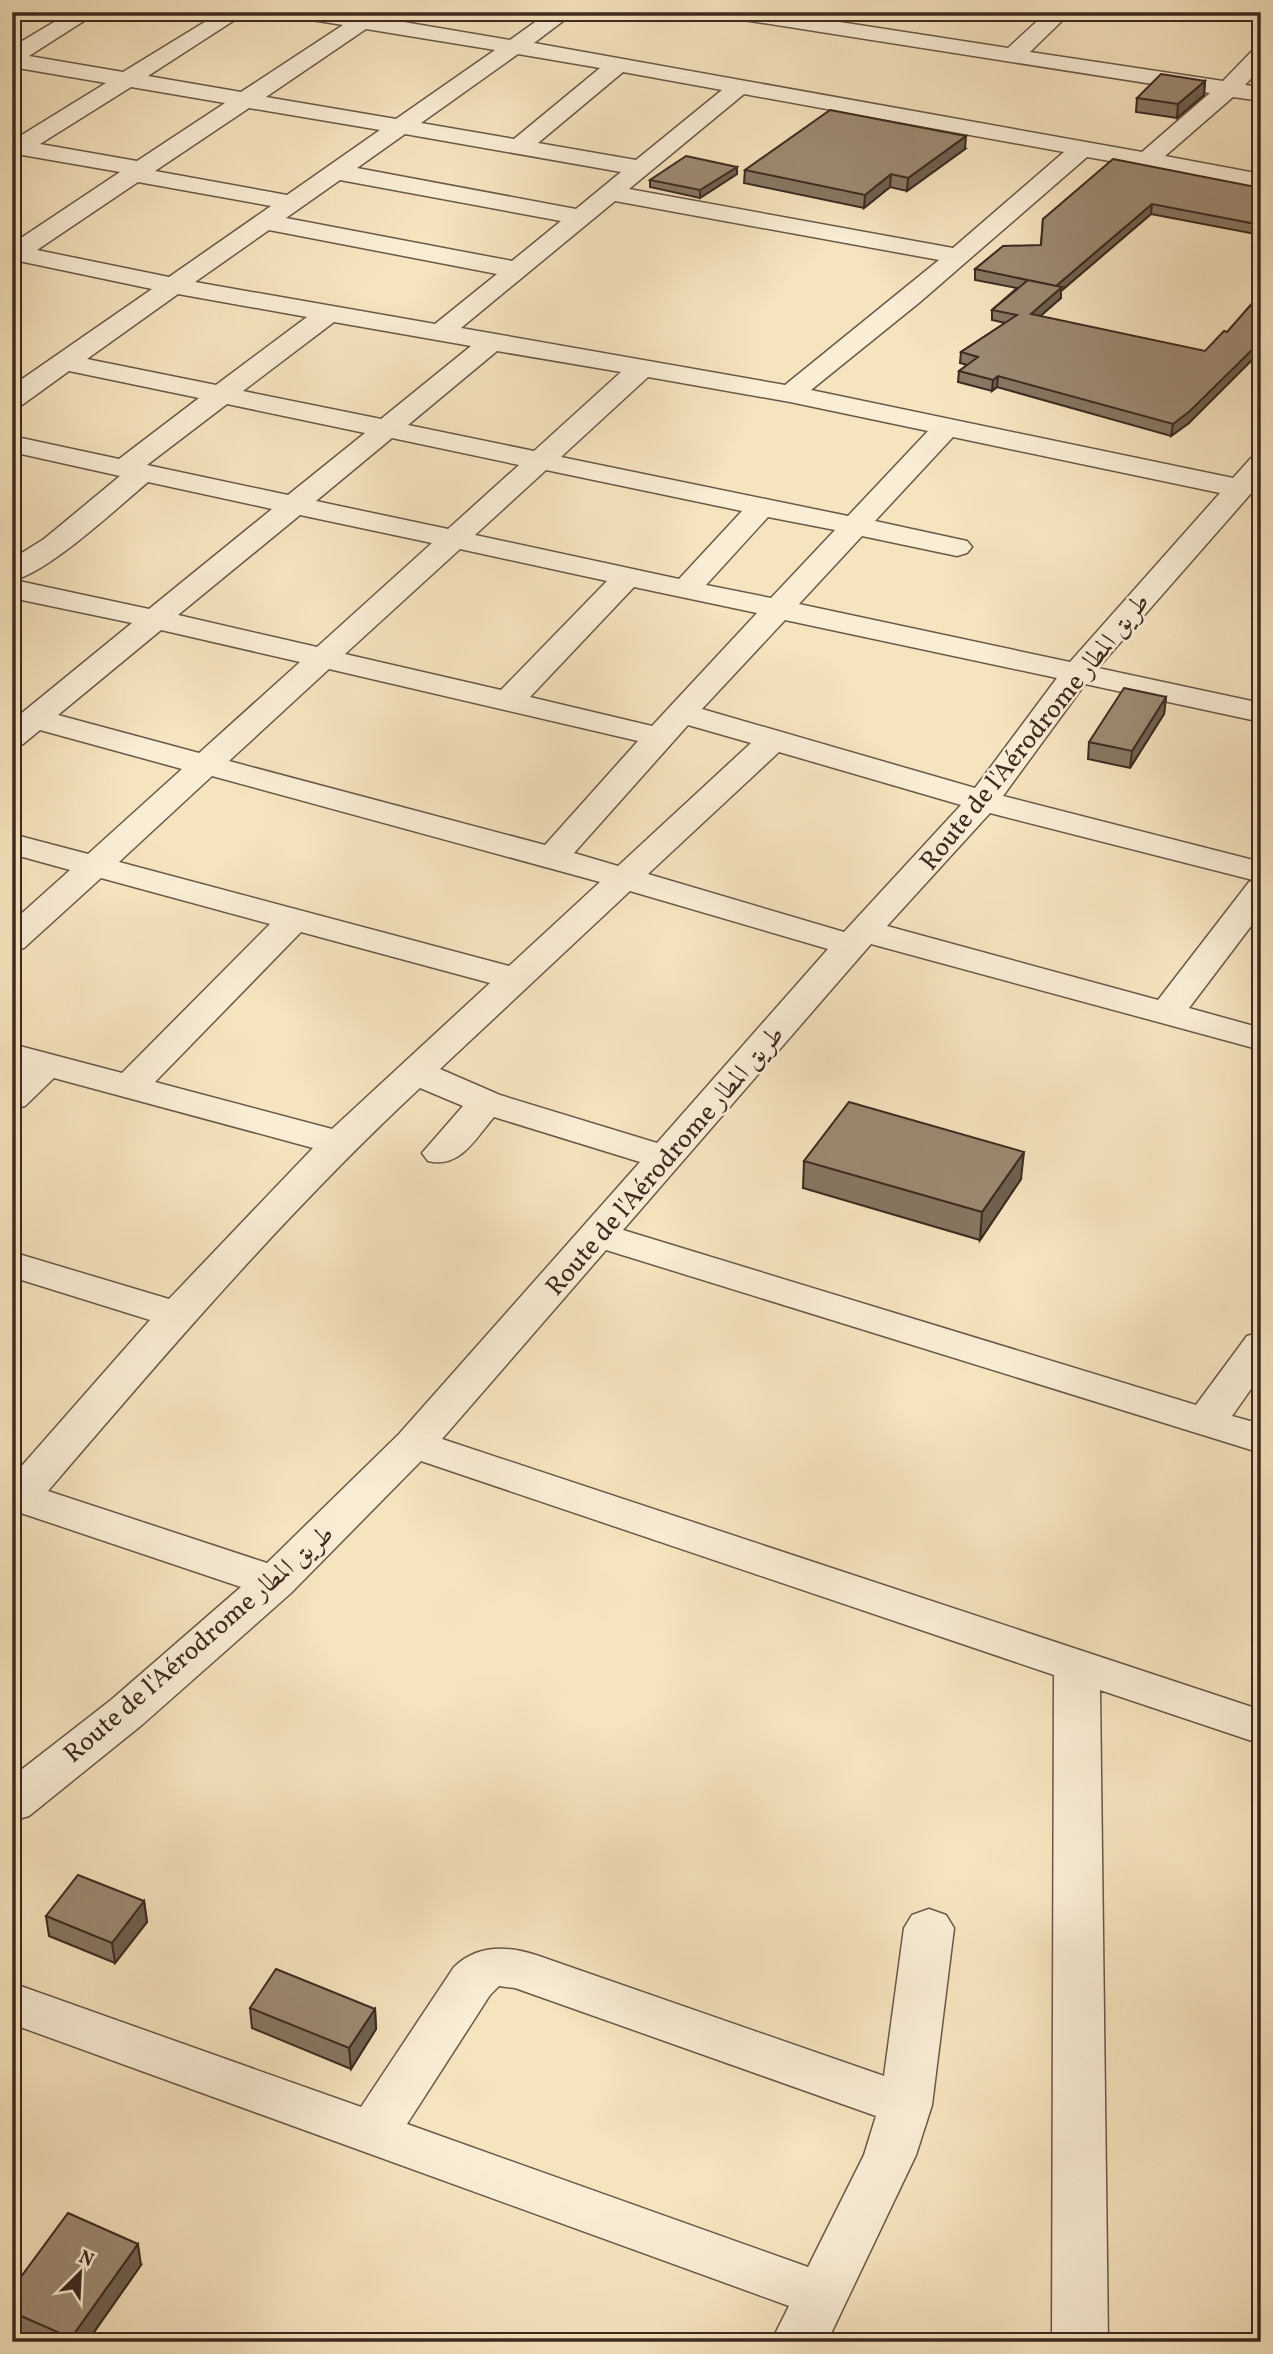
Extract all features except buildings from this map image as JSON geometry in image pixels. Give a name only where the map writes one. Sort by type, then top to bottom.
[{"type":"street","points":[[12,58],[87,12]]},
{"type":"street","points":[[15,149],[236,12]]},
{"type":"street","points":[[301,12],[369,17],[517,47],[1250,179],[1261,157]]},
{"type":"street","points":[[12,399],[564,12]]},
{"type":"street","points":[[731,12],[1261,94]]},
{"type":"street","points":[[863,34],[888,12]]},
{"type":"street","points":[[1013,55],[1060,12]]},
{"type":"street","points":[[1234,12],[1261,16]]},
{"type":"street","points":[[13,253],[369,17]]},
{"type":"street","points":[[1146,161],[1228,89],[1261,55]]},
{"type":"street","points":[[12,58],[642,168]]},
{"type":"street","points":[[519,147],[618,64]]},
{"type":"street","points":[[442,332],[740,86]]},
{"type":"street","points":[[15,149],[292,203]]},
{"type":"street","points":[[790,394],[958,256],[1082,149]]},
{"type":"street","points":[[337,172],[580,217]]},
{"type":"street","points":[[610,192],[958,256]]},
{"type":"street","points":[[266,222],[518,270]]},
{"type":"street","points":[[13,253],[174,286],[790,394],[947,427],[1249,476]]},
{"type":"street","points":[[12,572],[54,545],[220,395],[330,312]]},
{"type":"street","points":[[23,728],[493,341]]},
{"type":"street","points":[[64,362],[957,547]]},
{"type":"street","points":[[12,941],[643,367]]},
{"type":"street","points":[[552,857],[681,713],[947,427]]},
{"type":"street","points":[[12,444],[1261,713]]},
{"type":"street","name":"Route de l'Aérodrome طريق المطار","points":[[12,1803],[127,1712],[275,1582],[414,1444],[858,938],[983,801],[1078,673],[1249,476]]},
{"type":"street","points":[[685,590],[761,507]]},
{"type":"street","points":[[508,702],[627,577]]},
{"type":"street","points":[[12,589],[155,619],[660,737]]},
{"type":"street","points":[[681,713],[983,801],[1261,872]]},
{"type":"street","points":[[23,728],[206,766],[625,878],[1167,1013],[1261,1039]]},
{"type":"street","points":[[275,1582],[16,1495],[177,1315],[339,1143],[773,740]]},
{"type":"street","points":[[12,844],[514,979]]},
{"type":"street","points":[[1167,1013],[1261,889]]},
{"type":"street","points":[[130,1086],[295,919]]},
{"type":"street","points":[[12,1098],[29,1060],[339,1143]]},
{"type":"street","points":[[414,1072],[487,1102],[665,1158]]},
{"type":"street","points":[[441,1153],[487,1102]]},
{"type":"street","points":[[598,1235],[1261,1439]]},
{"type":"street","points":[[12,1264],[177,1315]]},
{"type":"street","points":[[1205,1422],[1261,1345]]},
{"type":"street","points":[[414,1444],[1261,1727]]},
{"type":"street","points":[[1077,1666],[1080,2342]]},
{"type":"street","points":[[799,2342],[890,2155],[906,2105],[929,1928]]},
{"type":"street","points":[[372,2134],[472,1981],[484,1968],[496,1965],[544,1978],[906,2105]]},
{"type":"street","points":[[12,2003],[822,2295]]}]
